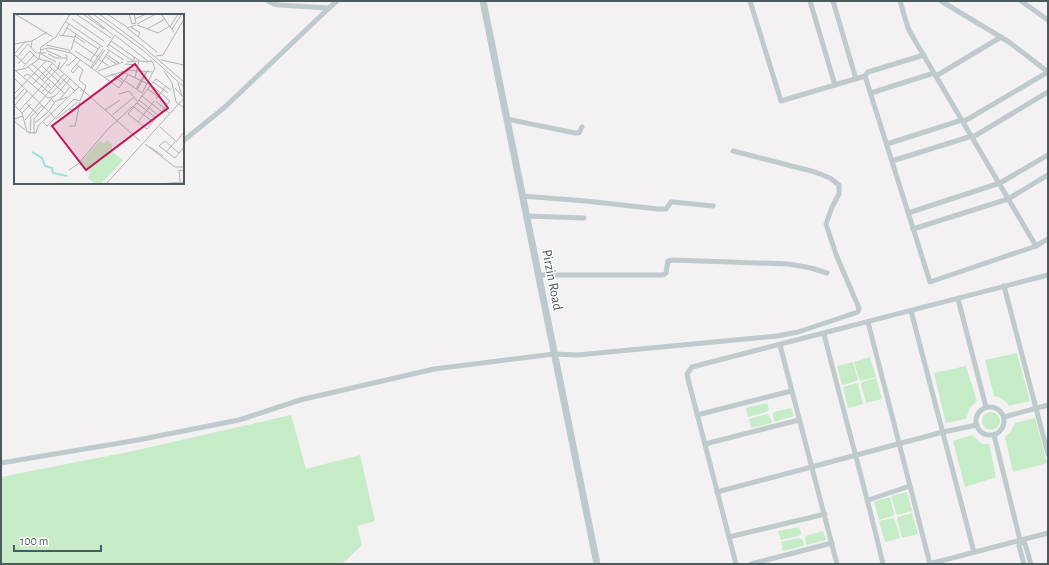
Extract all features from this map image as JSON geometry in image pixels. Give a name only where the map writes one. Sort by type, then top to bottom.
[{"type":"street","points":[[268,1],[279,5],[329,8]]},
{"type":"street","points":[[184,140],[225,107],[337,1]]},
{"type":"street","name":"Pirzin Road","points":[[483,1],[597,564]]},
{"type":"street","points":[[750,1],[781,101],[856,79],[865,76],[868,72],[924,55]]},
{"type":"street","points":[[810,1],[835,85]]},
{"type":"street","points":[[833,1],[856,79]]},
{"type":"street","points":[[900,1],[908,28],[1036,246]]},
{"type":"street","points":[[887,144],[963,121],[1048,72],[1001,37],[942,1]]},
{"type":"street","points":[[1022,1],[1048,20]]},
{"type":"street","points":[[871,93],[935,74],[1001,37]]},
{"type":"street","points":[[865,76],[930,282],[1036,246],[1048,239]]},
{"type":"street","points":[[892,161],[972,136],[1048,92]]},
{"type":"street","points":[[507,119],[575,133],[579,132],[582,127]]},
{"type":"street","points":[[1,463],[138,440],[239,420],[300,400],[434,369],[554,354],[577,354],[786,334],[807,329],[858,312],[858,308],[837,258],[826,224],[832,207],[839,194],[839,185],[830,178],[815,172],[733,151]]},
{"type":"street","points":[[908,212],[1000,184],[1048,155]]},
{"type":"street","points":[[913,229],[1008,199],[1048,175]]},
{"type":"street","points":[[522,196],[658,209],[666,209],[671,202],[713,206]]},
{"type":"street","points":[[526,216],[584,218]]},
{"type":"street","points":[[538,275],[663,275],[666,273],[668,261],[673,260],[789,264],[827,273]]},
{"type":"street","points":[[736,564],[687,374],[692,368],[1048,275]]},
{"type":"street","points":[[1004,286],[1048,454]]},
{"type":"street","points":[[958,299],[986,407]]},
{"type":"street","points":[[911,311],[974,552]]},
{"type":"street","points":[[868,322],[930,564],[1048,533]]},
{"type":"street","points":[[824,334],[855,456],[868,500],[883,564]]},
{"type":"street","points":[[780,345],[837,564]]},
{"type":"street","points":[[697,415],[791,391]]},
{"type":"street","points":[[1004,417],[1048,405]]},
{"type":"street","points":[[986,407],[995,407],[999,409],[1004,417],[1004,424],[1002,428],[994,434],[985,434],[982,432],[977,425],[976,420],[979,412],[986,407]]},
{"type":"street","points":[[705,444],[799,420]]},
{"type":"street","points":[[717,492],[943,432],[977,425]]},
{"type":"street","points":[[994,434],[1020,540],[1019,546],[1024,564]]},
{"type":"street","points":[[868,500],[910,486]]},
{"type":"street","points":[[729,537],[824,514]]},
{"type":"street","points":[[1020,540],[1025,544],[1031,564]]},
{"type":"street","points":[[751,564],[832,543]]},
{"type":"green space","points":[[1017,353],[1030,401],[1009,406],[1003,399],[994,396],[985,360]]},
{"type":"green space","points":[[870,357],[876,377],[861,381],[854,362]]},
{"type":"green space","points":[[853,362],[858,380],[842,385],[837,366]]},
{"type":"green space","points":[[966,366],[977,401],[970,408],[966,419],[946,423],[934,373]]},
{"type":"green space","points":[[876,378],[882,399],[866,403],[861,384],[862,382]]},
{"type":"green space","points":[[857,383],[863,404],[848,408],[843,387]]},
{"type":"green space","points":[[767,403],[769,409],[767,412],[748,417],[746,408]]},
{"type":"green space","points":[[791,408],[794,416],[774,422],[774,412]]},
{"type":"green space","points":[[987,412],[995,412],[1000,417],[998,428],[995,430],[987,430],[982,425],[982,417]]},
{"type":"green space","points":[[767,414],[772,423],[751,428],[749,419]]},
{"type":"green space","points":[[291,415],[306,469],[360,455],[375,521],[357,526],[362,545],[342,564],[1,564],[1,477],[133,451]]},
{"type":"green space","points":[[1035,418],[1047,463],[1013,472],[1005,437],[1010,433],[1015,423]]},
{"type":"green space","points":[[972,435],[982,444],[989,444],[996,477],[965,487],[953,441]]},
{"type":"green space","points":[[907,492],[912,511],[898,515],[891,496]]},
{"type":"green space","points":[[890,497],[894,514],[893,516],[879,520],[874,501]]},
{"type":"green space","points":[[912,513],[918,534],[902,538],[897,519],[898,517]]},
{"type":"green space","points":[[893,518],[895,520],[900,538],[885,542],[879,521]]},
{"type":"green space","points":[[799,527],[801,533],[799,536],[781,540],[778,531]]},
{"type":"green space","points":[[823,531],[826,540],[806,545],[806,536]]},
{"type":"green space","points":[[799,538],[803,540],[804,546],[783,551],[781,542]]}]
